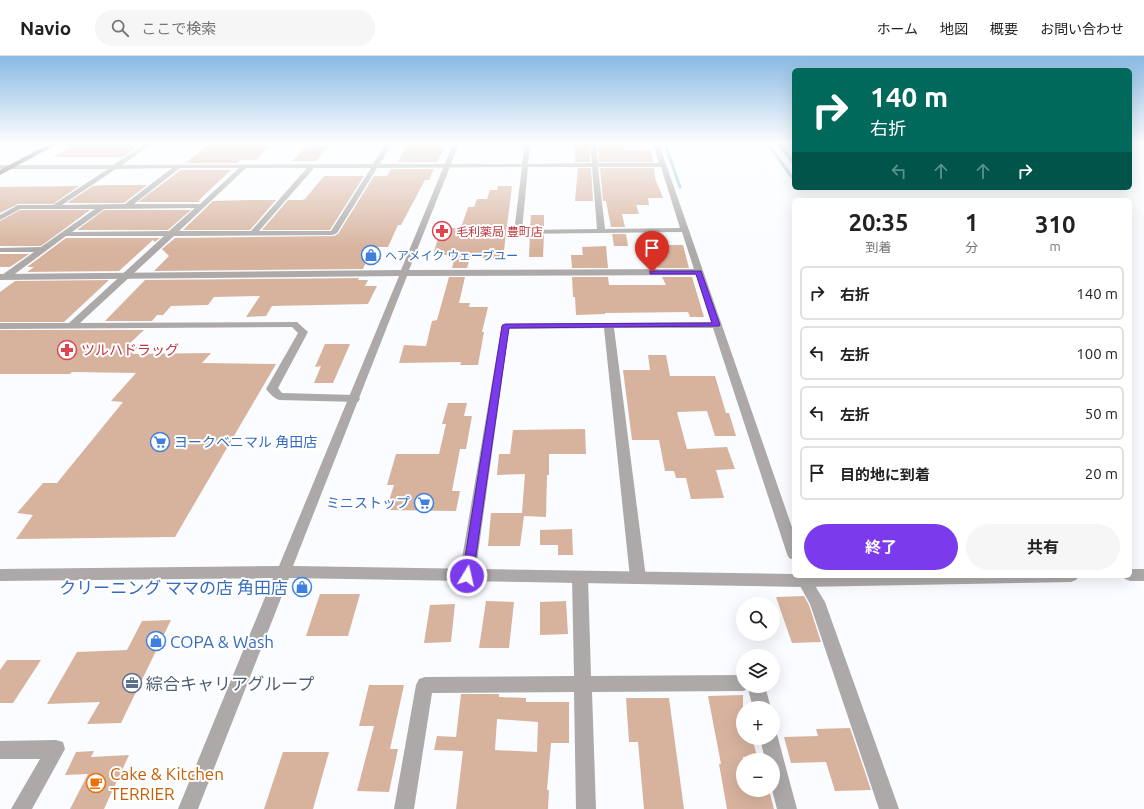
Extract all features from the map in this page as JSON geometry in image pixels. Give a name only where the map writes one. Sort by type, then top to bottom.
[{"type":"street","points":[[54,207],[96,179]]},
{"type":"street","points":[[126,207],[161,179]]},
{"type":"street","points":[[71,326],[232,179]]},
{"type":"street","points":[[252,233],[300,179]]},
{"type":"street","points":[[64,234],[333,232],[367,179]]},
{"type":"street","points":[[188,809],[441,179]]},
{"type":"street","points":[[524,179],[518,232],[685,230]]},
{"type":"street","points":[[596,179],[601,231]]},
{"type":"street","points":[[668,179],[792,548]]},
{"type":"street","points":[[0,218],[18,207],[202,206]]},
{"type":"street","points":[[3,277],[102,207]]},
{"type":"street","points":[[0,250],[43,249]]},
{"type":"street","points":[[3,277],[699,272]]},
{"type":"street","points":[[0,326],[294,324],[303,332],[272,389],[279,396],[354,399]]},
{"type":"street","points":[[467,576],[505,326],[716,325]]},
{"type":"street","points":[[608,326],[638,578]]},
{"type":"street","points":[[0,575],[283,572],[638,578],[802,578],[817,602],[889,809]]},
{"type":"street","points":[[1132,575],[1144,575]]},
{"type":"street","points":[[580,577],[584,684],[586,809]]},
{"type":"street","points":[[404,809],[425,685],[736,683]]},
{"type":"street","points":[[771,745],[787,809]]},
{"type":"street","points":[[0,750],[56,749],[22,809]]},
{"type":"building","points":[[169,179],[221,179],[198,201],[201,201],[199,202],[138,202]]},
{"type":"building","points":[[321,179],[362,179],[330,230],[262,230],[288,200],[305,199]]},
{"type":"building","points":[[372,179],[429,179],[425,180],[401,225],[398,225],[388,247],[373,247],[363,269],[154,271],[169,256],[162,249],[175,238],[334,236],[338,234]]},
{"type":"building","points":[[577,179],[592,179],[593,201],[575,201]]},
{"type":"building","points":[[601,179],[655,179],[663,198],[648,198],[649,205],[636,205],[639,214],[622,214],[625,227],[611,227],[606,201],[603,201]]},
{"type":"building","points":[[147,185],[124,203],[67,203],[93,186]]},
{"type":"building","points":[[79,186],[53,204],[18,204],[0,213],[0,187]]},
{"type":"building","points":[[498,186],[512,186],[503,258],[470,258],[467,268],[452,268],[454,260],[451,260],[452,255],[433,255],[441,228],[461,228],[468,207],[474,207],[477,199],[487,199],[490,190],[497,190]]},
{"type":"building","points":[[276,200],[250,230],[183,230],[213,201]]},
{"type":"building","points":[[20,210],[90,210],[41,246],[0,246],[0,221]]},
{"type":"building","points":[[104,210],[191,210],[168,230],[77,230]]},
{"type":"building","points":[[531,215],[544,215],[544,228],[530,228]]},
{"type":"building","points":[[612,234],[626,234],[628,246],[614,246]]},
{"type":"building","points":[[530,235],[544,235],[543,257],[529,257]]},
{"type":"building","points":[[66,238],[160,238],[155,242],[153,240],[119,271],[27,272],[34,267],[27,267]]},
{"type":"building","points":[[667,245],[683,245],[689,268],[658,268],[650,247],[668,247]]},
{"type":"building","points":[[606,246],[608,268],[572,268],[571,255],[583,255],[582,247]]},
{"type":"building","points":[[0,254],[29,254],[10,267],[0,267]]},
{"type":"building","points":[[449,277],[465,277],[459,303],[470,303],[469,307],[488,307],[482,332],[484,332],[478,365],[460,365],[461,362],[399,363],[404,345],[426,346],[432,321],[437,320]]},
{"type":"building","points":[[572,277],[608,277],[609,285],[666,285],[662,277],[692,277],[704,317],[690,317],[688,312],[605,313],[576,315]]},
{"type":"building","points":[[359,278],[358,280],[368,280],[365,286],[377,286],[368,304],[272,306],[266,316],[246,317],[260,296],[214,297],[208,305],[171,306],[163,315],[157,315],[152,321],[105,321],[145,280]]},
{"type":"building","points":[[109,280],[64,322],[0,322],[0,292],[15,281]]},
{"type":"building","name":"ヨークベニマル 角田店","points":[[0,330],[144,330],[126,347],[138,347],[132,354],[211,353],[202,363],[276,364],[175,537],[16,539],[33,515],[17,513],[43,483],[57,483],[123,402],[111,401],[136,373],[72,372],[70,374],[0,374]]},
{"type":"building","points":[[325,344],[350,344],[333,383],[314,383],[321,366],[315,367]]},
{"type":"building","points":[[648,355],[666,355],[670,376],[715,376],[726,413],[729,413],[736,436],[715,436],[707,411],[677,412],[687,449],[727,447],[735,469],[716,470],[724,498],[691,499],[686,478],[676,478],[674,471],[665,471],[659,440],[632,440],[623,370],[650,370]]},
{"type":"building","points":[[448,403],[467,403],[464,416],[472,416],[466,449],[460,449],[452,491],[460,491],[456,511],[386,510],[394,485],[387,485],[396,454],[439,454],[446,424],[442,424]]},
{"type":"building","points":[[585,429],[586,454],[549,454],[546,517],[524,516],[520,546],[488,546],[491,513],[522,513],[525,474],[497,475],[499,454],[510,454],[513,430]]},
{"type":"building","points":[[572,529],[573,555],[558,555],[558,545],[540,545],[540,530]]},
{"type":"building","points":[[320,594],[360,594],[348,636],[306,636]]},
{"type":"building","points":[[804,596],[809,605],[821,642],[792,643],[780,608],[780,597],[776,597]]},
{"type":"building","points":[[486,601],[514,602],[509,648],[479,648]]},
{"type":"building","points":[[566,601],[568,634],[540,635],[540,602]]},
{"type":"building","points":[[455,604],[451,642],[424,643],[430,605]]},
{"type":"building","points":[[171,620],[121,723],[87,724],[100,702],[47,704],[77,652],[127,650],[142,621]]},
{"type":"building","points":[[7,660],[41,660],[13,703],[0,703],[0,670]]},
{"type":"building","points":[[369,685],[404,685],[390,749],[398,749],[389,792],[357,791],[374,726],[359,726]]},
{"type":"building","points":[[461,694],[499,694],[499,697],[526,698],[526,702],[569,702],[569,743],[551,743],[547,790],[549,790],[548,809],[456,809],[463,751],[434,750],[437,736],[456,737]],"holes":[[[497,719],[538,722],[537,752],[495,750]]]},
{"type":"building","points":[[743,695],[743,701],[736,701],[736,745],[754,745],[756,753],[736,753],[736,797],[771,797],[774,809],[727,809],[719,764],[721,764],[708,696]]},
{"type":"building","points":[[626,698],[669,698],[684,809],[644,809],[638,742],[629,742]]},
{"type":"building","points":[[850,728],[871,790],[835,791],[826,762],[791,763],[784,737],[818,736],[816,729]]},
{"type":"building","points":[[94,751],[91,757],[129,755],[104,809],[70,809],[88,774],[65,775],[76,752]]},
{"type":"building","points":[[283,752],[329,752],[313,809],[264,809]]},
{"type":"waterway","points":[[677,179],[680,187]]},
{"type":"place","name":"毛利薬局 豊町店","points":[[442,231]]},
{"type":"place","name":"ヘアメイク ウェーブユー","points":[[371,255]]},
{"type":"place","name":"ツルハドラッグ","points":[[67,350]]},
{"type":"place","name":"ヨークベニマル 角田店","points":[[160,442]]},
{"type":"place","name":"ミニストップ","points":[[424,503]]},
{"type":"place","name":"クリーニング ママの店 角田店","points":[[302,587]]},
{"type":"place","name":"COPA & Wash","points":[[156,641]]},
{"type":"place","name":"綜合キャリアグループ","points":[[132,683]]},
{"type":"place","name":"Cake & Kitchen TERRIER","points":[[96,783]]},
{"type":"route","points":[[467,576],[505,326],[716,325],[699,272],[652,272]]}]
